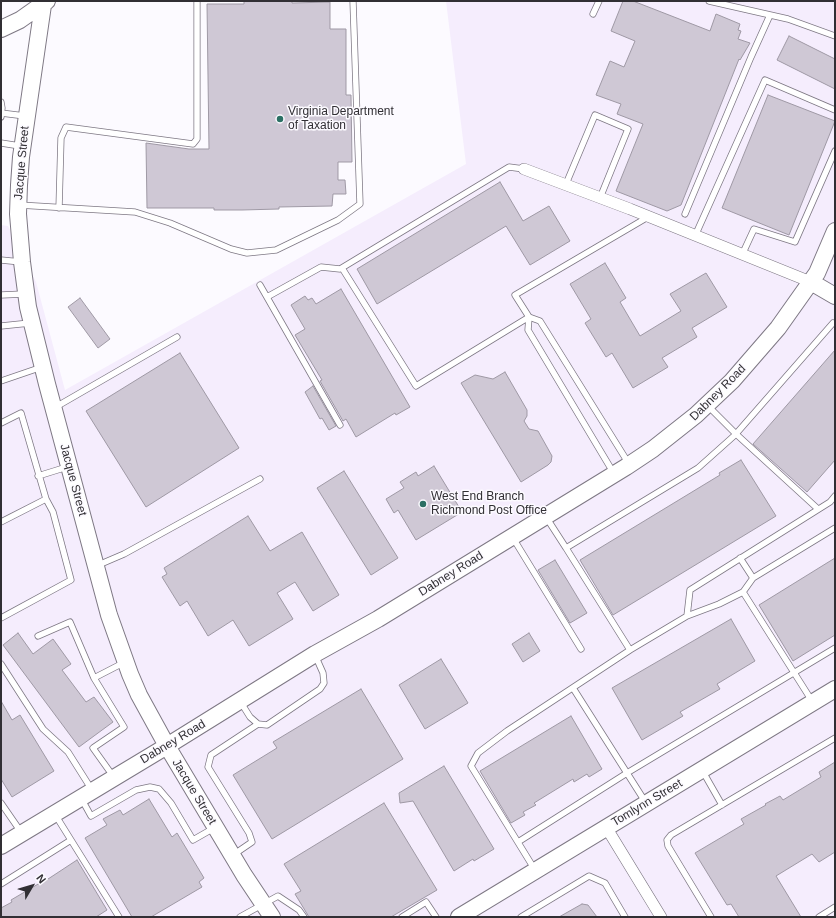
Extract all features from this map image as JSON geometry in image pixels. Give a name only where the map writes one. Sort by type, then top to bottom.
[{"type":"street","points":[[1,29],[20,20],[45,3]]},
{"type":"street","name":"Jacque Street","points":[[45,3],[27,116],[18,205],[22,262],[26,294],[32,323],[96,566],[114,631],[125,661],[139,695],[167,746],[232,855],[268,910]]},
{"type":"street","points":[[524,169],[566,184],[811,282],[835,296]]},
{"type":"street","name":"Dabney Road","points":[[1,846],[167,746],[315,654],[378,619],[629,465],[676,432],[732,382],[778,328],[817,273],[835,231]]},
{"type":"street","name":"Tomlynn Street","points":[[459,917],[476,910],[606,827],[835,689]]},
{"type":"street","points":[[606,827],[662,917]]},
{"type":"lane","points":[[59,208],[61,138],[66,127],[193,144],[197,139],[197,1]]},
{"type":"lane","points":[[18,205],[136,212],[170,223],[231,249],[247,253],[276,250],[338,220],[360,204],[353,1]]},
{"type":"lane","points":[[593,14],[599,1]]},
{"type":"lane","points":[[709,1],[788,19],[835,36]]},
{"type":"lane","points":[[685,214],[750,57],[770,15]]},
{"type":"lane","points":[[695,236],[765,80],[835,110]]},
{"type":"lane","points":[[1,102],[1,117]]},
{"type":"lane","points":[[2,113],[27,116]]},
{"type":"lane","points":[[566,184],[595,115],[628,129],[600,198]]},
{"type":"lane","points":[[1,143],[23,147]]},
{"type":"lane","points":[[742,255],[754,229],[795,242],[835,151]]},
{"type":"lane","points":[[267,297],[321,267],[342,268],[509,167],[524,169]]},
{"type":"lane","points":[[629,465],[540,322],[529,317],[515,294],[648,217]]},
{"type":"lane","points":[[1,260],[22,262]]},
{"type":"lane","points":[[342,268],[416,386],[529,317]]},
{"type":"lane","points":[[260,285],[340,425]]},
{"type":"lane","points":[[1,295],[26,294]]},
{"type":"lane","points":[[529,317],[528,330],[614,474]]},
{"type":"lane","points":[[1,326],[32,323]]},
{"type":"lane","points":[[566,548],[698,468],[736,434],[833,323]]},
{"type":"lane","points":[[54,408],[177,337]]},
{"type":"lane","points":[[1,381],[43,367]]},
{"type":"lane","points":[[707,405],[736,434],[818,509]]},
{"type":"lane","points":[[1,423],[21,413],[38,476],[55,519],[71,580],[1,618]]},
{"type":"lane","points":[[38,476],[70,467]]},
{"type":"lane","points":[[96,566],[124,554],[260,479]]},
{"type":"lane","points":[[687,616],[690,590],[830,502],[835,496]]},
{"type":"lane","points":[[1,522],[46,499]]},
{"type":"lane","points":[[545,516],[630,650]]},
{"type":"lane","points":[[535,871],[471,766],[478,753],[507,731],[630,650],[687,616],[719,604],[742,592],[753,578],[835,528]]},
{"type":"lane","points":[[512,536],[581,649]]},
{"type":"lane","points":[[740,558],[753,578]]},
{"type":"lane","points":[[742,592],[813,702]]},
{"type":"lane","points":[[38,636],[70,622],[94,678],[124,727],[93,748],[114,778]]},
{"type":"lane","points":[[518,842],[627,773],[835,648]]},
{"type":"lane","points":[[240,701],[250,717],[258,724],[267,725],[320,689],[324,683],[323,673],[315,654]]},
{"type":"lane","points":[[94,678],[125,661]]},
{"type":"lane","points":[[1,664],[43,729],[68,752],[87,794],[91,816],[136,790],[150,787],[159,789],[171,803],[193,840],[216,827]]},
{"type":"lane","points":[[573,688],[646,803]]},
{"type":"lane","points":[[232,855],[252,842],[249,833],[208,767],[211,755],[258,724]]},
{"type":"lane","points":[[712,917],[668,846],[667,840],[671,835],[835,738]]},
{"type":"lane","points":[[702,770],[722,805]]},
{"type":"lane","points":[[1,803],[22,834]]},
{"type":"lane","points":[[55,814],[119,917]]},
{"type":"lane","points":[[1,884],[72,840]]},
{"type":"lane","points":[[521,917],[589,876],[605,883],[625,917]]},
{"type":"lane","points":[[240,917],[268,910],[278,896],[299,910],[304,917]]},
{"type":"lane","points":[[402,917],[426,902],[436,917]]},
{"type":"lane","points":[[819,917],[835,907]]},
{"type":"shaded area","points":[[446,1],[835,1],[835,917],[1,917],[1,225],[8,226],[36,282],[65,390],[466,164]]},
{"type":"building","name":"Virginia Department of Taxation","points":[[244,1],[292,1],[292,3],[330,2],[330,29],[346,29],[346,95],[351,95],[352,162],[338,162],[338,180],[345,180],[346,194],[333,194],[332,206],[279,207],[279,209],[242,210],[214,210],[214,208],[147,208],[146,143],[189,149],[209,149],[207,4],[244,4]]},
{"type":"building","points":[[623,1],[633,1],[710,31],[716,14],[740,24],[738,30],[741,31],[738,39],[750,43],[740,60],[739,59],[681,205],[667,211],[616,191],[643,124],[617,114],[621,104],[596,95],[610,61],[624,67],[635,41],[611,31]]},
{"type":"building","points":[[789,36],[835,59],[835,89],[777,60]]},
{"type":"building","points":[[768,95],[835,121],[789,235],[722,208]]},
{"type":"building","points":[[500,182],[523,221],[549,206],[570,241],[530,265],[506,226],[377,304],[357,269]]},
{"type":"building","points":[[605,263],[626,298],[620,302],[640,336],[681,311],[670,294],[706,273],[727,307],[692,328],[697,337],[662,358],[668,367],[633,388],[612,353],[606,357],[585,323],[591,319],[570,284]]},
{"type":"building","points":[[341,289],[410,407],[396,415],[395,413],[356,437],[346,419],[343,421],[320,381],[322,380],[295,335],[305,329],[291,305],[305,296],[308,300],[312,298],[316,304]]},
{"type":"building","points":[[80,298],[110,339],[98,348],[68,307]]},
{"type":"building","points":[[835,350],[835,460],[807,492],[753,444]]},
{"type":"building","points":[[180,353],[239,448],[146,507],[86,411]]},
{"type":"building","points":[[505,372],[527,410],[527,416],[524,421],[529,429],[538,431],[552,456],[551,462],[548,465],[521,482],[461,383],[475,375],[493,379]]},
{"type":"building","points":[[313,386],[336,426],[329,430],[322,418],[320,419],[305,392]]},
{"type":"building","points":[[741,460],[776,516],[613,615],[580,560],[720,475],[719,473]]},
{"type":"building","name":"West End Branch Richmond Post Office","points":[[434,466],[462,512],[416,540],[398,510],[394,513],[386,499],[404,488],[400,482],[416,472],[418,476]]},
{"type":"building","points":[[344,471],[398,558],[371,575],[317,488]]},
{"type":"building","points":[[248,516],[270,551],[302,532],[339,595],[313,611],[295,582],[277,593],[293,619],[249,646],[233,620],[208,636],[187,601],[180,606],[162,577],[167,574],[164,568]]},
{"type":"building","points":[[835,558],[835,635],[793,661],[759,605]]},
{"type":"building","points":[[555,560],[587,613],[570,623],[538,570]]},
{"type":"building","points":[[731,619],[755,661],[717,684],[720,689],[680,712],[683,716],[642,740],[612,688]]},
{"type":"building","points":[[18,633],[33,654],[53,639],[71,664],[62,670],[86,702],[94,697],[113,722],[79,747],[3,645]]},
{"type":"building","points":[[529,633],[540,651],[523,662],[512,644]]},
{"type":"building","points":[[441,659],[468,703],[425,729],[399,685]]},
{"type":"building","points":[[361,689],[403,759],[272,839],[233,775],[277,748],[273,742]]},
{"type":"building","points":[[1,701],[12,720],[20,715],[54,771],[12,797],[1,779]]},
{"type":"building","points":[[571,716],[602,769],[589,777],[587,774],[574,782],[573,779],[534,803],[536,805],[523,812],[525,815],[511,823],[480,771]]},
{"type":"building","points":[[835,762],[835,852],[819,862],[812,854],[776,876],[801,917],[739,917],[731,904],[727,905],[695,853],[744,824],[741,819],[766,805],[765,804],[780,796],[783,800],[821,777],[819,772]]},
{"type":"building","points":[[444,766],[494,849],[474,861],[473,859],[454,871],[413,801],[400,803],[399,793]]},
{"type":"building","points":[[149,799],[172,837],[177,833],[204,878],[199,882],[202,887],[151,917],[132,917],[85,838],[107,825],[103,819],[120,810],[123,815]]},
{"type":"building","points":[[384,803],[437,890],[391,917],[309,917],[295,894],[301,891],[284,864]]},
{"type":"building","points":[[77,860],[107,910],[96,917],[1,917],[1,908],[12,902],[11,900],[45,881]]},
{"type":"building","points":[[582,904],[588,905],[597,917],[559,917]]},
{"type":"place","name":"Virginia Department of Taxation","points":[[280,119]]},
{"type":"place","name":"West End Branch Richmond Post Office","points":[[423,504]]}]
